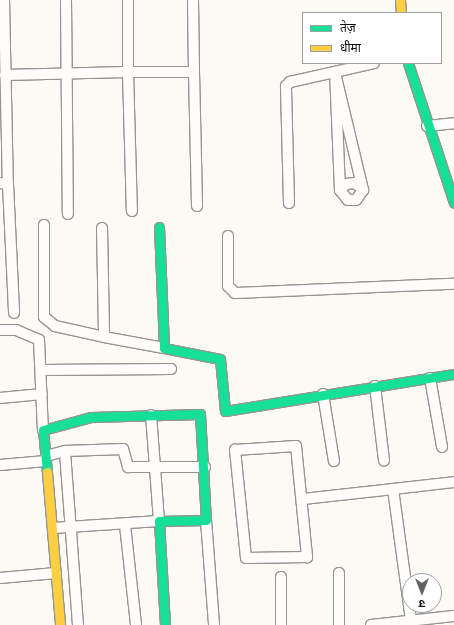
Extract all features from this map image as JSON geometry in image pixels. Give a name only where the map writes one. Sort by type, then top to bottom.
[{"type":"street","points":[[4,0],[4,183],[14,313]]},
{"type":"street","points":[[66,0],[68,214]]},
{"type":"street","points":[[128,0],[128,72],[132,212]]},
{"type":"street","points":[[193,0],[197,206]]},
{"type":"street","points":[[400,0],[401,12]]},
{"type":"street","points":[[289,203],[284,92],[290,82],[370,64]]},
{"type":"street","points":[[408,64],[427,126],[454,203]]},
{"type":"street","points":[[5,75],[194,72]]},
{"type":"street","points":[[335,73],[363,190],[356,200],[348,200],[340,190],[335,73]]},
{"type":"street","points":[[427,126],[454,123]]},
{"type":"street","points":[[340,190],[346,184],[355,183],[363,190]]},
{"type":"street","points":[[44,225],[44,317],[55,326],[220,359],[225,411],[454,374]]},
{"type":"street","points":[[159,227],[164,348]]},
{"type":"street","points":[[102,228],[104,337]]},
{"type":"street","points":[[228,236],[228,286],[235,293],[454,284]]},
{"type":"street","points":[[0,330],[16,330],[39,340],[43,430],[53,528],[60,625]]},
{"type":"street","points":[[41,370],[170,369]]},
{"type":"street","points":[[430,378],[442,447]]},
{"type":"street","points":[[374,386],[384,460]]},
{"type":"street","points":[[0,398],[42,394]]},
{"type":"street","points":[[323,394],[334,461]]},
{"type":"street","points":[[43,430],[91,417],[200,414],[205,467],[206,520],[214,625]]},
{"type":"street","points":[[151,415],[156,466],[165,625]]},
{"type":"street","points":[[296,446],[303,499],[307,557],[246,558],[235,450],[296,446]]},
{"type":"street","points":[[0,465],[46,459],[65,451],[116,448],[123,449],[128,467],[205,467]]},
{"type":"street","points":[[65,451],[72,528],[78,625]]},
{"type":"street","points":[[303,499],[454,482]]},
{"type":"street","points":[[393,489],[411,620]]},
{"type":"street","points":[[53,528],[206,520]]},
{"type":"street","points":[[125,525],[136,625]]},
{"type":"street","points":[[0,578],[56,573]]},
{"type":"street","points":[[339,573],[339,625]]},
{"type":"street","points":[[281,577],[281,625]]},
{"type":"street","points":[[371,625],[454,616]]},
{"type":"traffic: fast","points":[[408,64],[454,203]]},
{"type":"traffic: fast","points":[[159,227],[164,348],[220,359],[225,411],[454,374]]},
{"type":"traffic: fast","points":[[47,472],[43,430],[91,417],[200,414],[206,520],[159,521],[165,625]]},
{"type":"traffic: slow","points":[[400,0],[401,12]]},
{"type":"traffic: slow","points":[[47,472],[60,625]]}]
